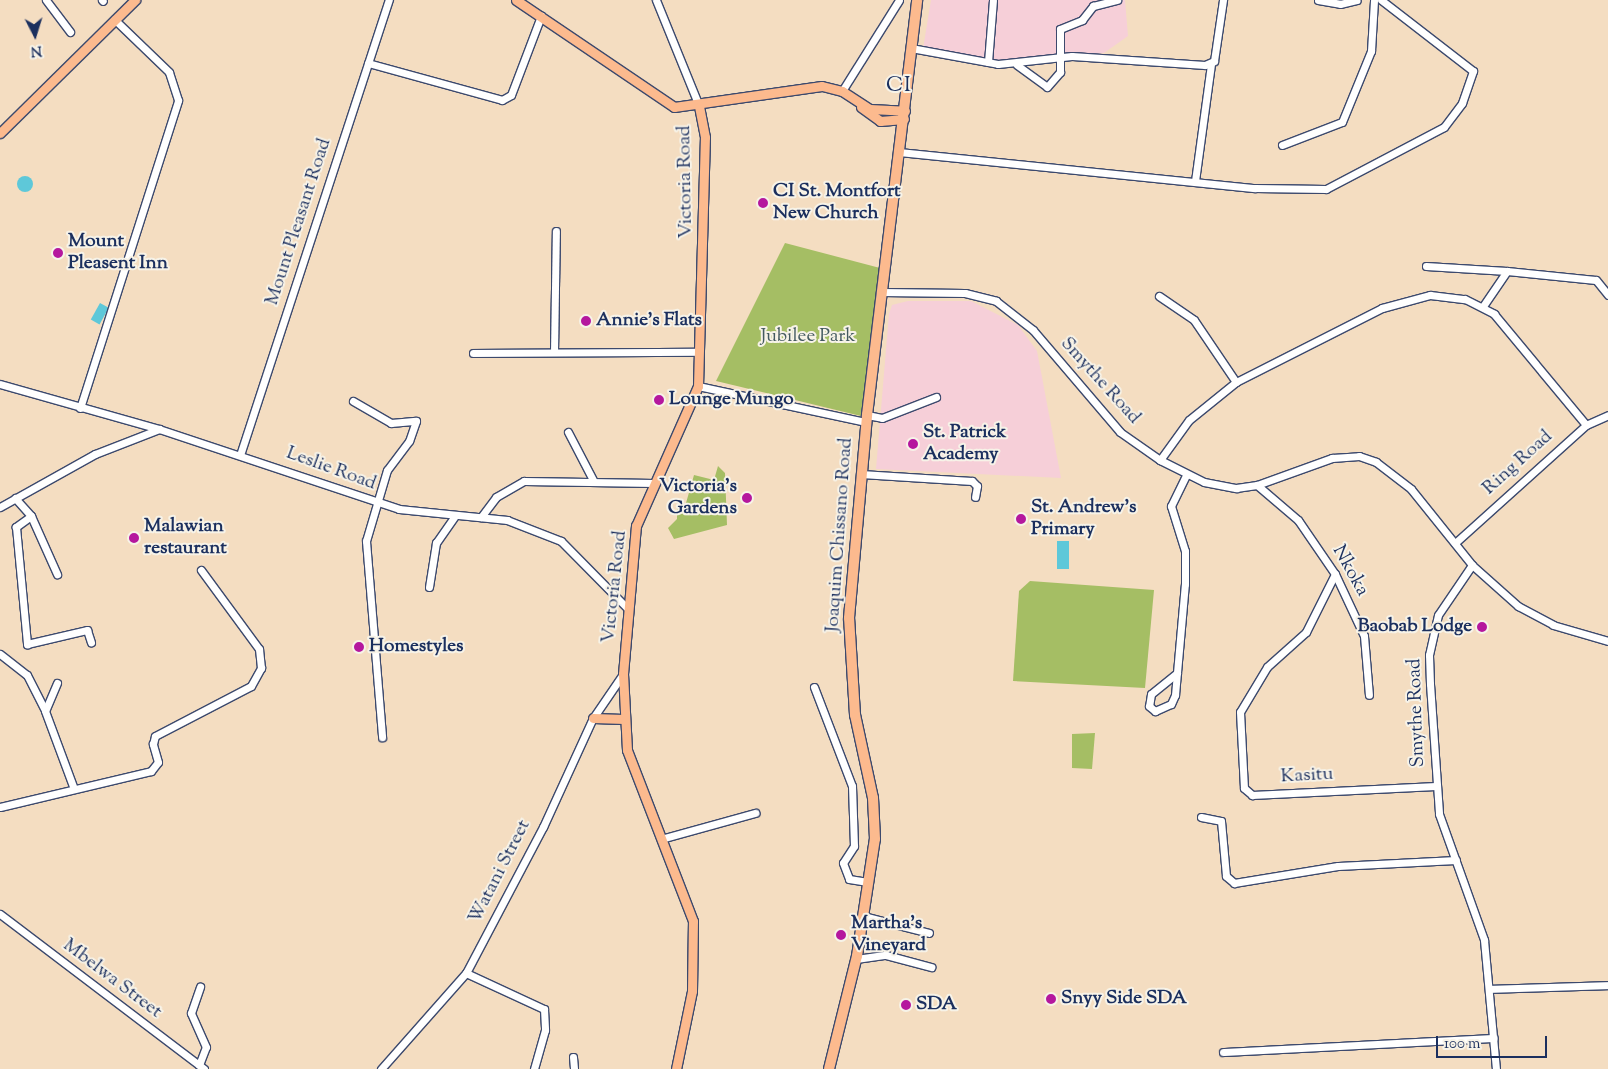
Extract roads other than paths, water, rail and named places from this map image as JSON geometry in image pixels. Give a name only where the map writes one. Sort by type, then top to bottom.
[{"type":"highway","name":"Joaquim Chissano Road","points":[[829,1069],[856,959],[875,820],[855,716],[849,649],[866,419],[917,0]]},
{"type":"main road","points":[[0,133],[135,0]]},
{"type":"main road","points":[[516,0],[665,103],[699,107],[804,87],[842,91],[880,121],[904,115]]},
{"type":"main road","name":"Victoria Road","points":[[676,1069],[696,953],[693,922],[632,766],[624,719],[623,674],[636,526],[698,386],[705,156],[699,107]]},
{"type":"main road","points":[[593,718],[624,719]]},
{"type":"street","points":[[46,0],[70,32]]},
{"type":"street","name":"Mount Pleasant Road","points":[[240,455],[388,0]]},
{"type":"street","points":[[656,0],[699,107]]},
{"type":"street","points":[[842,91],[899,0]]},
{"type":"street","points":[[988,62],[993,0]]},
{"type":"street","points":[[1016,64],[1047,87],[1060,72],[1058,56],[1060,29],[1082,20],[1093,6],[1117,0]]},
{"type":"street","points":[[1195,181],[1222,0]]},
{"type":"street","points":[[1318,0],[1340,4],[1357,0]]},
{"type":"street","points":[[1282,145],[1342,122],[1371,51],[1374,0]]},
{"type":"street","points":[[899,152],[1195,181],[1326,189],[1451,121],[1462,103],[1473,71],[1381,0]]},
{"type":"street","points":[[368,62],[502,100],[511,95],[541,16]]},
{"type":"street","points":[[80,408],[178,100],[169,72],[114,19]]},
{"type":"street","points":[[911,48],[988,62],[1016,64],[1058,56],[1211,64]]},
{"type":"street","points":[[554,352],[556,231]]},
{"type":"street","points":[[1426,266],[1596,280],[1608,295]]},
{"type":"street","points":[[1483,306],[1507,272]]},
{"type":"street","name":"Smythe Road","points":[[881,292],[966,293],[996,301],[1033,330],[1120,432],[1160,460],[1186,475],[1222,488],[1257,486],[1317,462],[1367,459],[1411,488],[1455,543],[1472,565],[1444,602],[1434,629],[1430,665],[1438,814],[1484,940],[1496,1069]]},
{"type":"street","points":[[1160,460],[1189,420],[1236,382],[1382,308],[1407,300],[1447,294],[1483,306],[1508,328],[1586,425]]},
{"type":"street","points":[[1159,296],[1194,320],[1236,382]]},
{"type":"street","points":[[473,353],[699,352]]},
{"type":"street","name":"Leslie Road","points":[[0,384],[160,429],[380,504],[454,517],[481,517],[507,520],[562,541],[628,609]]},
{"type":"street","points":[[698,386],[866,419],[882,418],[936,397]]},
{"type":"street","points":[[353,402],[391,423],[416,421],[409,441],[387,470],[380,504],[366,545],[382,737]]},
{"type":"street","name":"Ring Road","points":[[1455,543],[1586,425],[1608,415]]},
{"type":"street","points":[[0,507],[95,454],[160,429]]},
{"type":"street","points":[[568,432],[594,482]]},
{"type":"street","points":[[861,474],[972,481],[977,486],[975,497]]},
{"type":"street","points":[[1177,673],[1151,694],[1149,706],[1155,711],[1171,704],[1177,673],[1185,551],[1171,506],[1186,475]]},
{"type":"street","points":[[481,517],[496,497],[524,481],[654,483]]},
{"type":"street","name":"Nkoka","points":[[1257,486],[1298,520],[1335,574],[1364,636],[1369,695]]},
{"type":"street","points":[[15,498],[31,516],[57,574]]},
{"type":"street","points":[[31,516],[16,527],[27,644],[86,630],[91,642]]},
{"type":"street","points":[[430,587],[436,543],[454,517]]},
{"type":"street","points":[[1472,565],[1528,613],[1608,641]]},
{"type":"street","points":[[0,807],[151,771],[158,762],[152,744],[156,736],[243,693],[256,678],[261,668],[259,649],[201,570]]},
{"type":"street","name":"Kasitu","points":[[1335,574],[1306,632],[1262,673],[1240,712],[1238,727],[1244,788],[1252,795],[1436,786]]},
{"type":"street","points":[[0,654],[27,675],[45,711],[74,789]]},
{"type":"street","name":"Watani Street","points":[[382,1069],[466,973],[543,827],[593,718],[623,674]]},
{"type":"street","points":[[45,711],[57,683]]},
{"type":"street","points":[[814,686],[852,786],[854,846],[843,863],[848,879],[868,882]]},
{"type":"street","points":[[661,839],[755,813]]},
{"type":"street","points":[[1201,817],[1221,821],[1226,876],[1234,883],[1338,866],[1456,860]]},
{"type":"street","name":"Mbelwa Street","points":[[0,914],[202,1067]]},
{"type":"street","points":[[863,916],[929,933]]},
{"type":"street","points":[[856,959],[886,955],[931,967]]},
{"type":"street","points":[[466,973],[544,1009],[545,1030],[534,1069]]},
{"type":"street","points":[[1490,989],[1608,985]]},
{"type":"street","points":[[200,987],[191,1012],[206,1047],[202,1067]]},
{"type":"street","points":[[1222,1052],[1494,1038]]},
{"type":"street","points":[[573,1057],[574,1069]]},
{"type":"water","points":[[25,176],[33,184],[25,192],[17,184]]},
{"type":"water","points":[[100,303],[109,308],[100,324],[91,320]]},
{"type":"water","points":[[1057,541],[1069,541],[1069,569],[1057,569]]},
{"type":"place","name":"CI St. Montfort New Church","points":[[763,203]]},
{"type":"place","name":"Mount Pleasent Inn","points":[[58,253]]},
{"type":"place","name":"Annie’s Flats","points":[[586,321]]},
{"type":"place","name":"Lounge Mungo","points":[[659,400]]},
{"type":"place","name":"St. Patrick Academy","points":[[913,444]]},
{"type":"place","name":"Victoria's Gardens","points":[[747,498]]},
{"type":"place","name":"St. Andrew's Primary","points":[[1021,519]]},
{"type":"place","name":"Malawian restaurant","points":[[134,538]]},
{"type":"place","name":"Baobab Lodge","points":[[1482,627]]},
{"type":"place","name":"Homestyles","points":[[359,647]]},
{"type":"place","name":"Martha's Vineyard","points":[[841,935]]},
{"type":"place","name":"Snyy Side SDA","points":[[1051,999]]},
{"type":"place","name":"SDA","points":[[906,1005]]},
{"type":"district","name":"CI","points":[[899,86]]},
{"type":"park label","name":"Jubilee Park","points":[[808,337]]}]
